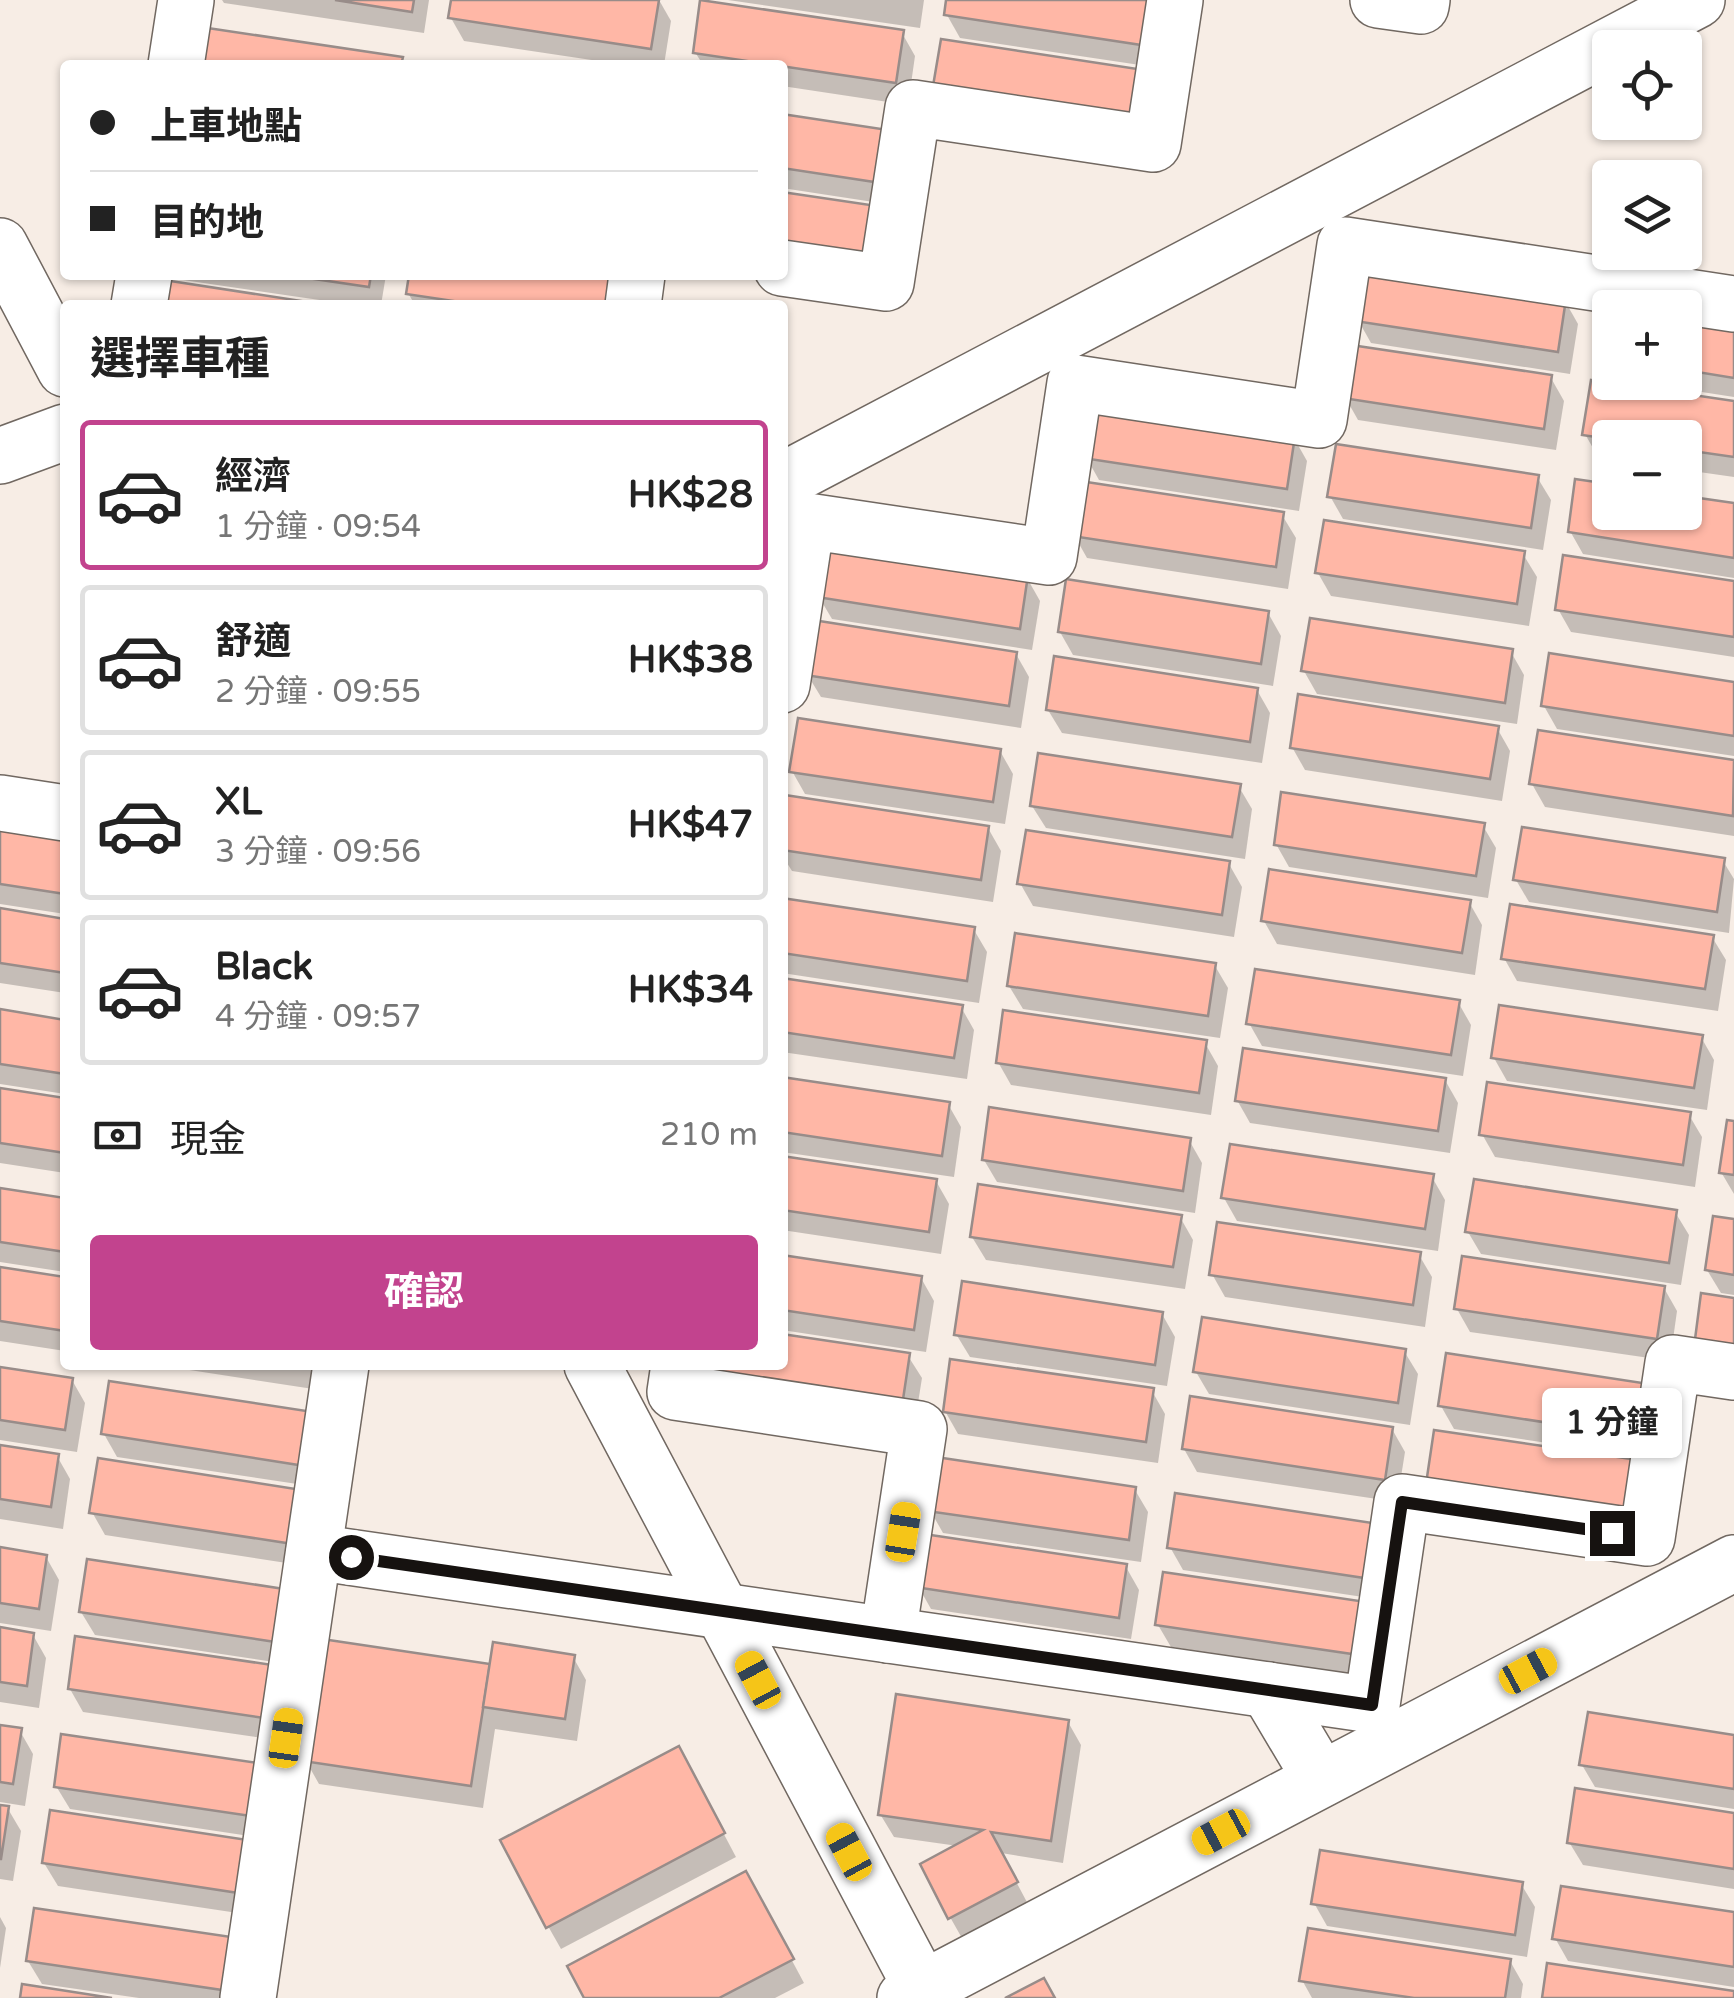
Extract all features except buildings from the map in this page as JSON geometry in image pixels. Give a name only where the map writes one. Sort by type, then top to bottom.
[{"type":"lane","points":[[177,60],[186,0]]},
{"type":"lane","points":[[788,269],[886,283],[913,108],[1153,144],[1175,0]]},
{"type":"lane","points":[[1378,0],[1420,6],[1422,0]]},
{"type":"lane","points":[[788,478],[1333,222],[1697,0]]},
{"type":"lane","points":[[1333,222],[1734,304]]},
{"type":"lane","points":[[788,648],[808,521],[1048,557],[1075,383],[1319,420],[1333,222]]},
{"type":"lane","points":[[0,246],[60,360]]},
{"type":"lane","points":[[0,456],[60,434]]},
{"type":"lane","points":[[0,803],[60,812]]},
{"type":"lane","points":[[314,1552],[1372,1705],[1402,1502],[1647,1538],[1674,1363],[1734,1372]]},
{"type":"lane","points":[[248,1998],[340,1370]]},
{"type":"lane","points":[[595,1370],[918,1995],[1734,1563]]},
{"type":"lane","points":[[678,1370],[675,1392],[919,1429],[888,1635]]},
{"type":"lane","points":[[1268,1690],[1321,1779]]},
{"type":"route","points":[[351,1557],[1372,1705],[1402,1502],[1612,1533]]}]
